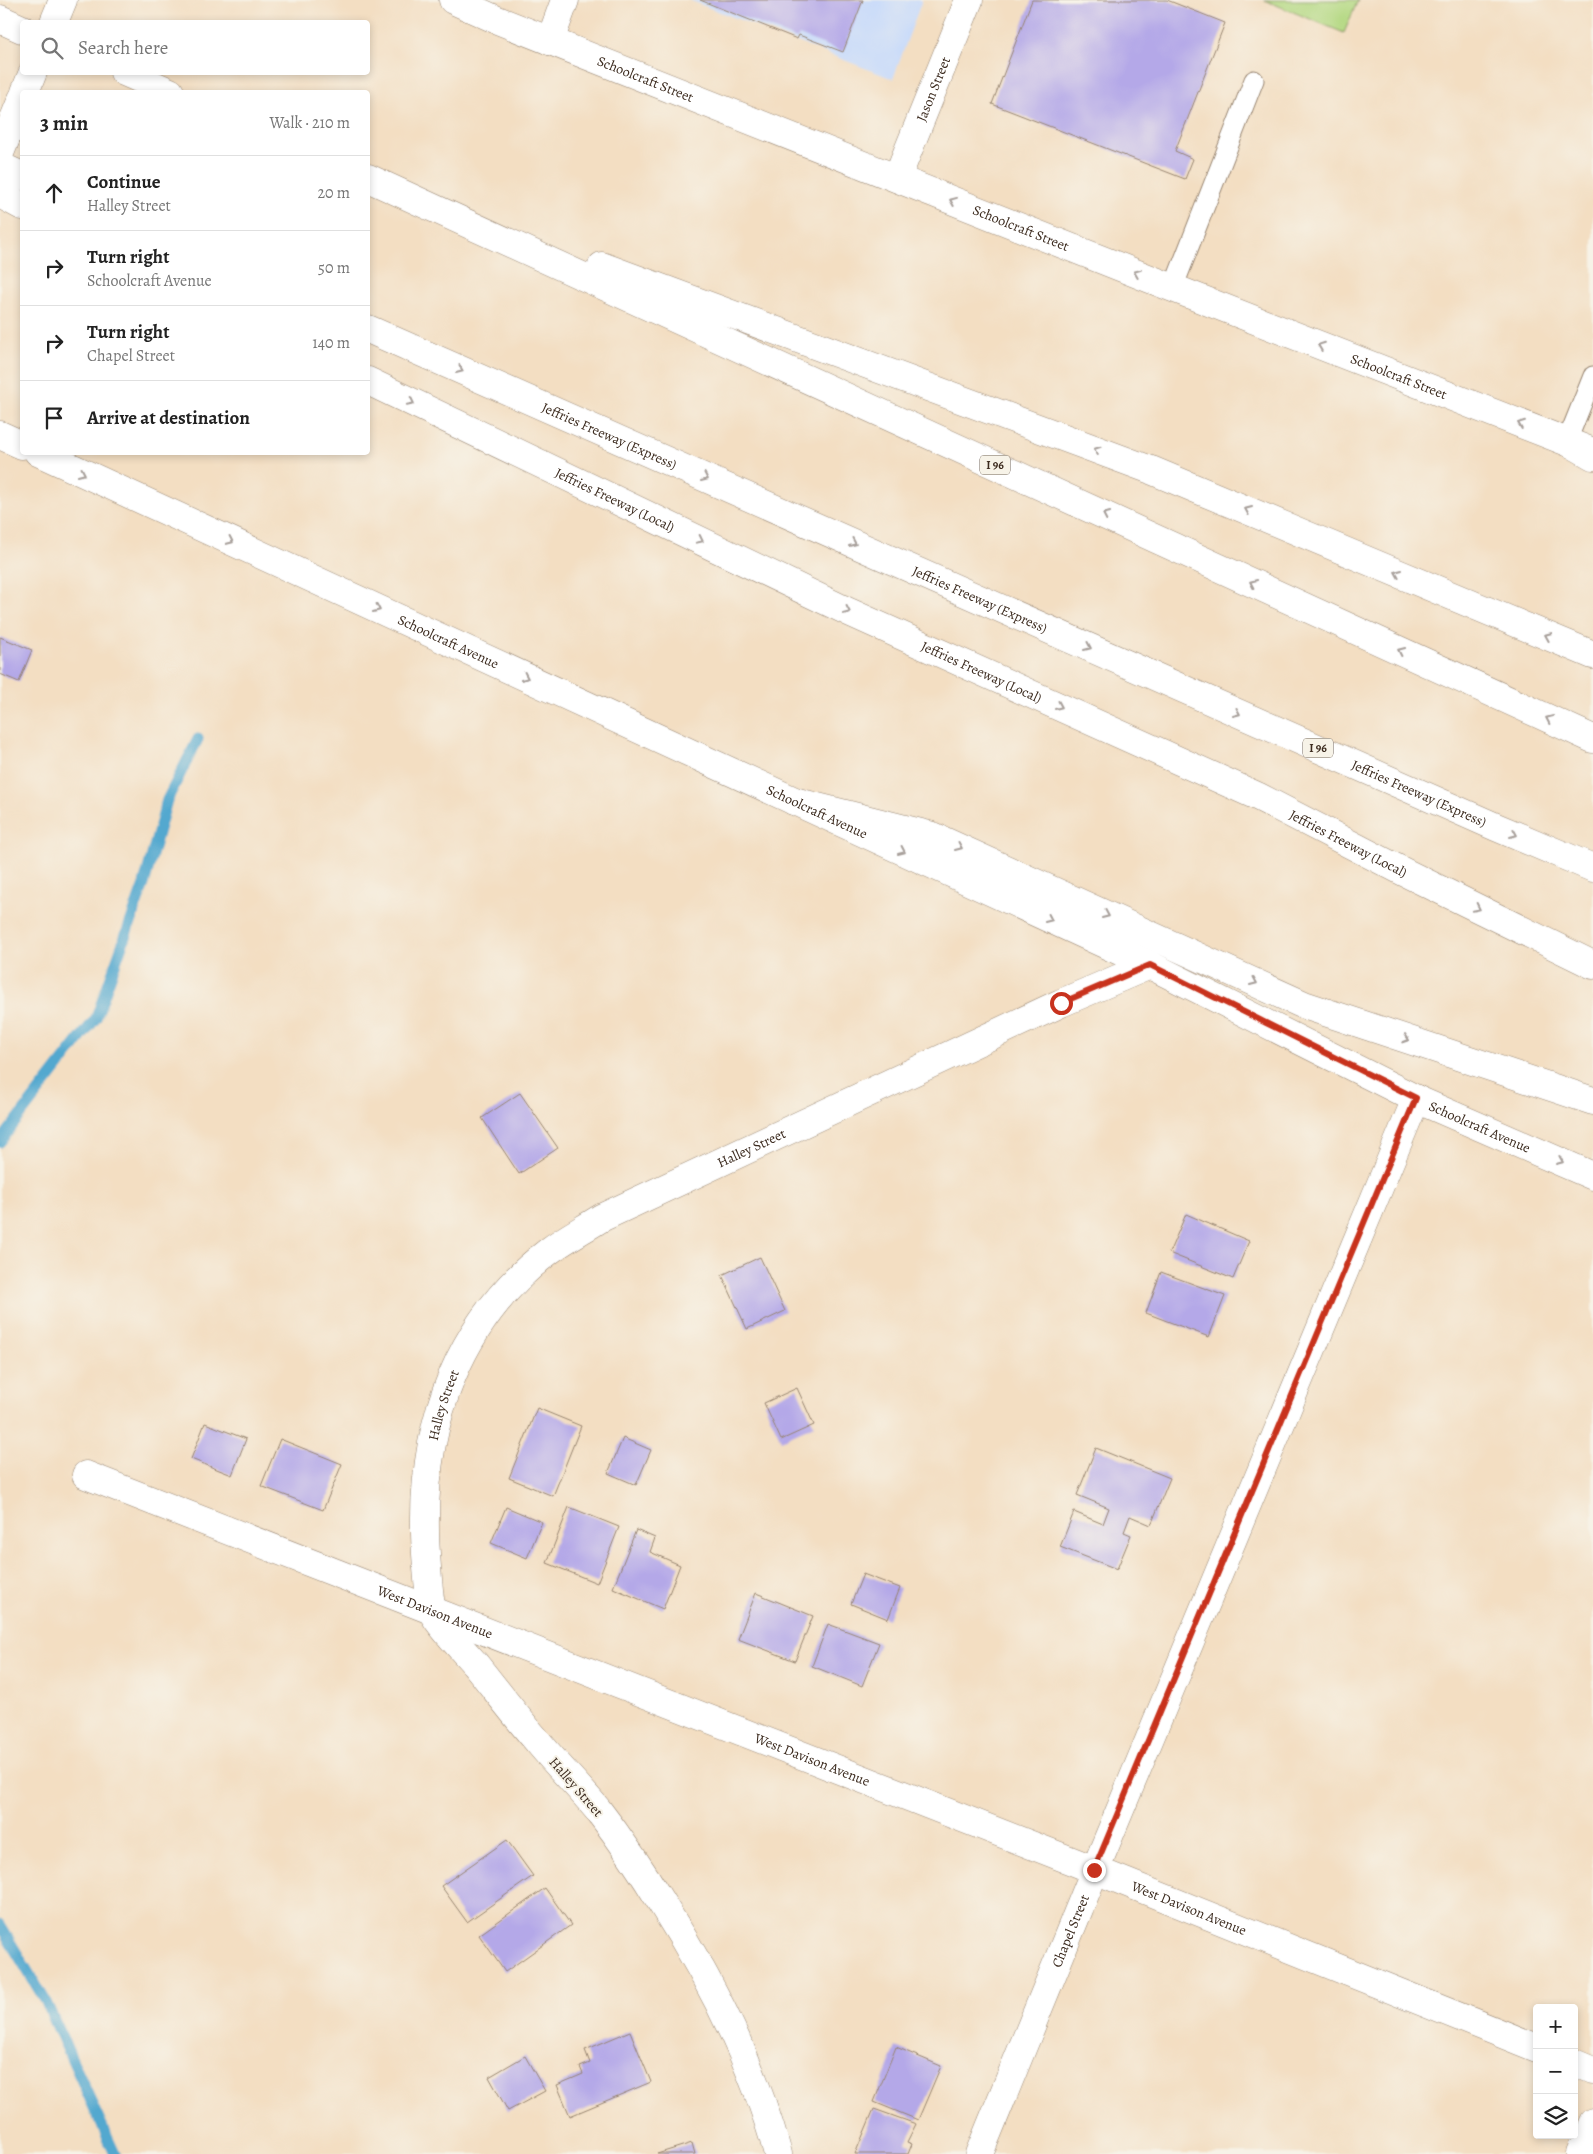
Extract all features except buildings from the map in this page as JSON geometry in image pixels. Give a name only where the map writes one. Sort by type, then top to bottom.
[{"type":"main road","points":[[55,20],[63,0]]},
{"type":"main road","name":"Schoolcraft Street","points":[[453,0],[550,41],[1173,288],[1593,451]]},
{"type":"main road","points":[[550,41],[566,0]]},
{"type":"main road","name":"Jason Street","points":[[897,178],[968,0]]},
{"type":"main road","points":[[0,19],[20,28]]},
{"type":"main road","points":[[26,90],[32,75]]},
{"type":"main road","points":[[131,75],[165,90]]},
{"type":"main road","points":[[0,153],[20,104]]},
{"type":"main road","points":[[0,166],[20,175]]},
{"type":"main road","name":"I 96","points":[[370,179],[1151,470],[1593,655]]},
{"type":"main road","name":"I 96","points":[[397,190],[1593,739]]},
{"type":"main road","points":[[0,194],[20,205]]},
{"type":"main road","name":"Jeffries Freeway (Express)","points":[[370,330],[1487,823],[1593,868]]},
{"type":"main road","name":"Jeffries Freeway (Local)","points":[[370,382],[849,612],[1257,796],[1412,876],[1593,965]]},
{"type":"main road","points":[[0,435],[20,444]]},
{"type":"main road","points":[[1567,441],[1593,456]]},
{"type":"main road","name":"Schoolcraft Avenue","points":[[44,455],[1150,965],[1416,1098],[1593,1176]]},
{"type":"main road","points":[[794,801],[933,836],[1304,1004],[1593,1101]]},
{"type":"main road","name":"Halley Street","points":[[778,2154],[769,2119],[753,2077],[726,2017],[697,1958],[638,1864],[598,1810],[531,1733],[432,1612],[425,1540],[424,1500],[435,1422],[448,1384],[463,1351],[482,1320],[513,1283],[549,1251],[601,1218],[1061,1003],[1150,965]]},
{"type":"main road","name":"Chapel Street","points":[[979,2154],[1094,1870],[1416,1098]]},
{"type":"main road","name":"West Davison Avenue","points":[[86,1475],[1094,1870],[1533,2046]]},
{"type":"main road","points":[[1578,2065],[1593,2071]]},
{"type":"main road","points":[[1580,2154],[1593,2122]]},
{"type":"lane","points":[[1173,288],[1254,80]]},
{"type":"lane","points":[[1567,441],[1593,376]]},
{"type":"shaded area","points":[[689,0],[922,0],[893,79]]},
{"type":"green space","points":[[1264,0],[1358,0],[1344,33]]},
{"type":"waterway","points":[[0,1142],[96,1018],[144,884],[167,800],[198,739]]},
{"type":"waterway","points":[[0,1925],[45,2000],[115,2154]]},
{"type":"route","points":[[1061,1003],[1150,965],[1416,1098],[1094,1870]]}]
